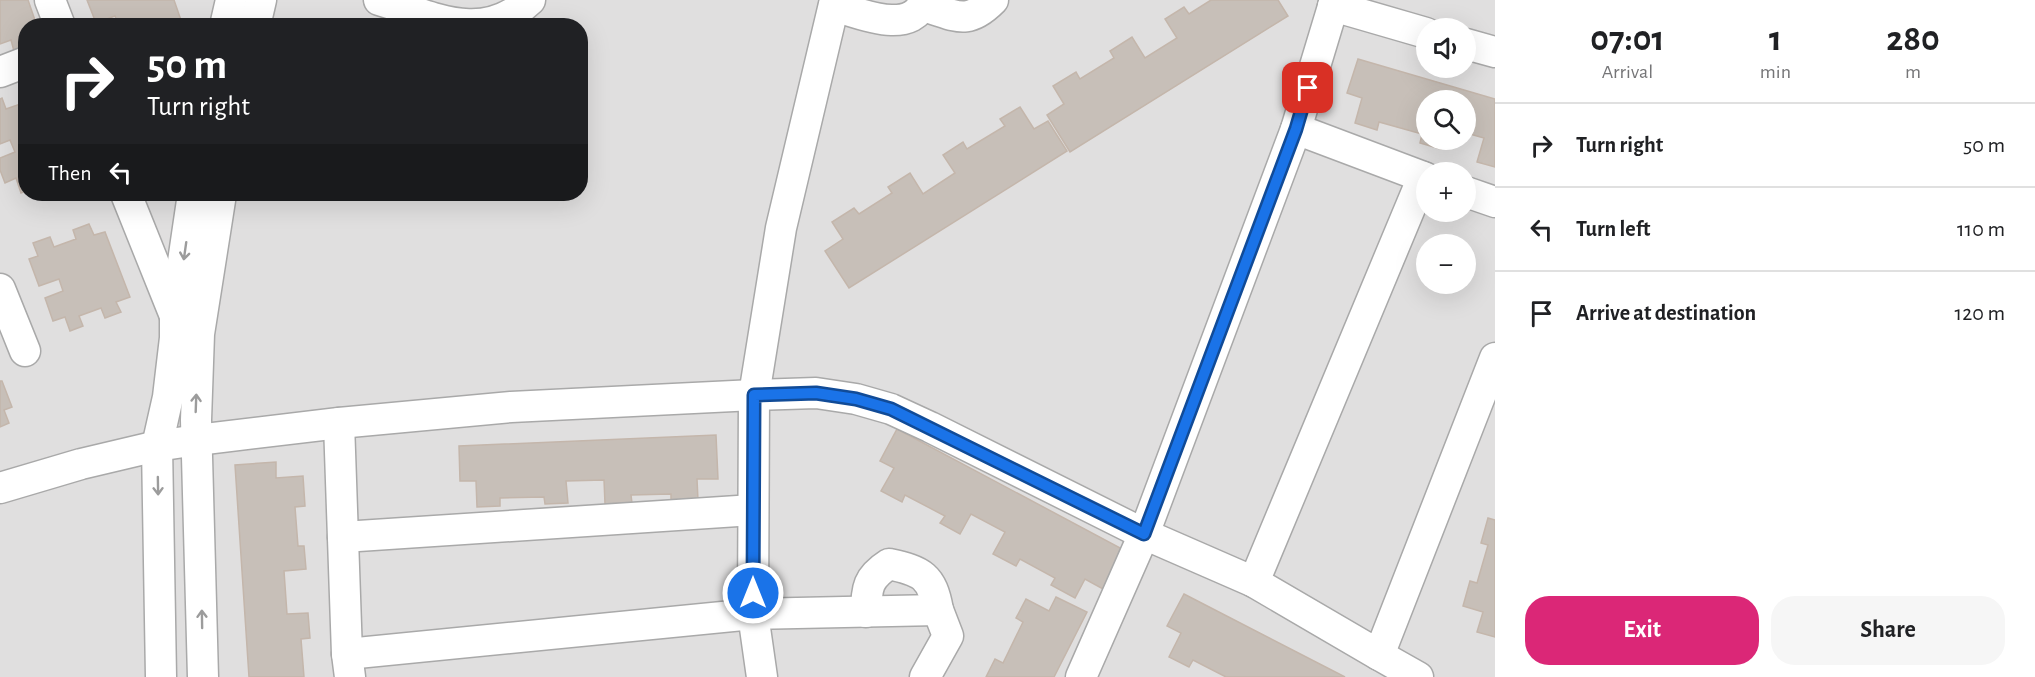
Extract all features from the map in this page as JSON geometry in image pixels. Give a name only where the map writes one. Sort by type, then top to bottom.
[{"type":"street","points":[[50,0],[57,18]]},
{"type":"street","points":[[227,18],[231,0]]},
{"type":"street","points":[[257,18],[261,0]]},
{"type":"street","points":[[380,0],[440,18]]},
{"type":"street","points":[[506,18],[519,11],[530,0]]},
{"type":"street","points":[[762,677],[753,614],[754,395],[781,228],[835,3],[889,21],[908,18],[924,3],[966,18],[980,13],[993,0]]},
{"type":"street","points":[[1093,673],[1296,129],[1334,3],[1416,30]]},
{"type":"street","points":[[1476,47],[1495,52]]},
{"type":"street","points":[[0,72],[18,65]]},
{"type":"street","points":[[1296,129],[1416,174]]},
{"type":"street","points":[[1476,195],[1495,202]]},
{"type":"street","points":[[1254,582],[1416,198]]},
{"type":"street","points":[[129,201],[175,316]]},
{"type":"street","points":[[161,677],[157,447],[168,397],[175,338],[175,316],[192,201]]},
{"type":"street","points":[[203,677],[196,420],[199,334],[220,201]]},
{"type":"street","points":[[0,289],[25,351]]},
{"type":"street","points":[[1379,655],[1495,358]]},
{"type":"street","points":[[0,488],[81,464],[157,447],[339,423],[511,407],[816,393],[856,399],[891,409],[1144,534],[1254,582],[1418,677]]},
{"type":"street","points":[[339,423],[349,666],[753,614],[938,610]]},
{"type":"street","points":[[343,537],[753,510]]},
{"type":"street","points":[[866,612],[867,588],[876,572],[889,564],[908,568],[928,580],[935,592],[938,610],[948,636],[925,677]]},
{"type":"shaded area","points":[[0,0],[1495,0],[1495,677],[0,677]]},
{"type":"building","points":[[0,0],[28,0],[34,18],[18,18],[18,50],[14,51],[11,40],[0,44]]},
{"type":"building","points":[[87,0],[174,0],[180,18],[116,18],[115,16],[94,18]]},
{"type":"building","points":[[1211,0],[1278,0],[1288,16],[1070,152],[1047,115],[1064,104],[1053,86],[1076,72],[1080,79],[1114,58],[1110,51],[1132,37],[1145,58],[1177,38],[1165,19],[1184,7],[1189,14]]},
{"type":"building","points":[[1358,59],[1416,76],[1416,78],[1464,90],[1416,90],[1416,132],[1379,122],[1377,130],[1355,123],[1362,98],[1347,93]]},
{"type":"building","points":[[1476,93],[1495,99],[1495,167],[1477,162],[1484,138],[1476,136]]},
{"type":"building","points":[[2,98],[6,109],[18,105],[18,184],[16,178],[5,183],[0,170],[0,158],[15,152],[10,140],[0,144],[0,99]]},
{"type":"building","points":[[1020,107],[1034,129],[1048,121],[1067,151],[849,288],[825,251],[843,239],[832,222],[854,208],[859,214],[892,193],[888,187],[910,173],[923,194],[955,173],[943,155],[963,142],[967,149],[1005,126],[1000,119]]},
{"type":"building","points":[[89,224],[94,235],[105,232],[130,297],[116,302],[121,312],[105,318],[101,308],[79,316],[83,326],[70,331],[65,317],[53,321],[45,298],[63,291],[59,279],[39,286],[29,259],[38,256],[33,243],[50,237],[54,247],[76,239],[73,230]]},
{"type":"building","points":[[0,381],[2,381],[12,407],[4,410],[9,423],[0,427]]},
{"type":"building","points":[[897,429],[1124,550],[1103,589],[1085,579],[1075,598],[1051,585],[1055,578],[1020,559],[1016,566],[993,554],[1005,532],[971,514],[960,534],[940,523],[945,516],[905,495],[902,502],[881,491],[894,468],[880,461]]},
{"type":"building","points":[[716,435],[718,479],[697,479],[698,500],[671,501],[671,494],[631,495],[632,503],[605,504],[604,480],[566,481],[568,503],[545,504],[544,497],[500,498],[500,506],[477,507],[476,481],[460,481],[459,446]]},
{"type":"building","points":[[276,462],[276,478],[303,476],[305,506],[295,507],[298,546],[304,546],[306,569],[284,571],[287,614],[308,613],[310,638],[301,639],[304,677],[249,677],[235,465]]},
{"type":"building","points":[[1488,518],[1495,520],[1495,637],[1477,632],[1483,612],[1463,606],[1470,581],[1477,583],[1488,545],[1481,543]]},
{"type":"building","points":[[1184,594],[1345,677],[1226,677],[1193,660],[1189,667],[1169,657],[1181,633],[1167,626]]},
{"type":"building","points":[[1056,597],[1087,612],[1054,677],[986,677],[995,659],[1003,663],[1023,622],[1016,618],[1026,599],[1049,611]]},
{"type":"route","points":[[753,593],[754,395],[816,393],[856,399],[891,409],[1144,534],[1296,129],[1308,88]]}]
